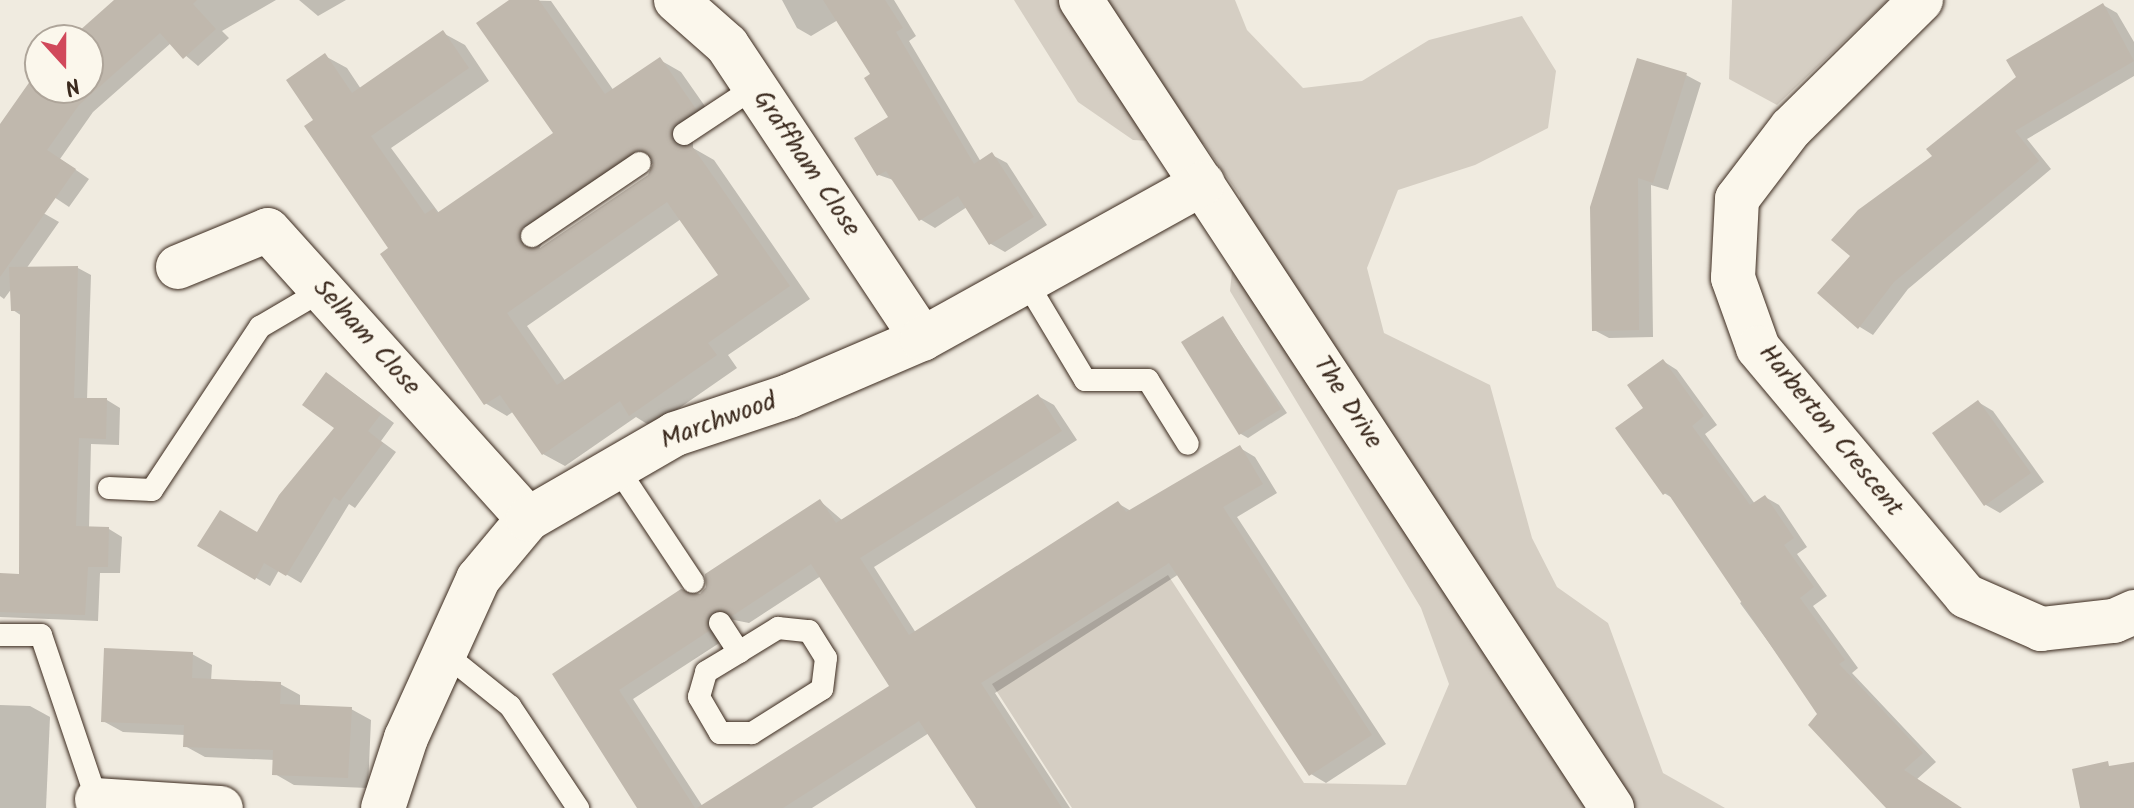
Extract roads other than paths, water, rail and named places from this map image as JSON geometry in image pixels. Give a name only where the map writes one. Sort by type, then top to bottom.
[{"type":"street","name":"Graffham Close","points":[[676,0],[727,45],[922,339]]},
{"type":"street","name":"The Drive","points":[[1081,0],[1612,808]]},
{"type":"street","name":"Harberton Crescent","points":[[1921,0],[1791,128],[1737,199],[1733,278],[1758,348],[1966,596],[2041,629],[2114,621],[2134,612]]},
{"type":"street","name":"Marchwood","points":[[383,808],[406,738],[478,579],[528,519],[675,434],[789,396],[922,339],[1203,183]]},
{"type":"street","name":"Selham Close","points":[[178,267],[268,230],[528,519]]},
{"type":"street","points":[[97,800],[221,808]]},
{"type":"lane","points":[[684,134],[755,87]]},
{"type":"lane","points":[[532,236],[640,163]]},
{"type":"lane","points":[[1027,283],[1085,380],[1148,380],[1188,444]]},
{"type":"lane","points":[[109,488],[152,490],[260,327],[323,290]]},
{"type":"lane","points":[[616,466],[693,582]]},
{"type":"lane","points":[[720,623],[739,652]]},
{"type":"lane","points":[[778,628],[809,631],[826,658],[822,689],[752,733],[720,733],[699,697],[706,672],[739,652],[778,628]]},
{"type":"lane","points":[[0,635],[41,635],[97,800]]},
{"type":"lane","points":[[444,653],[510,706],[578,808]]}]
